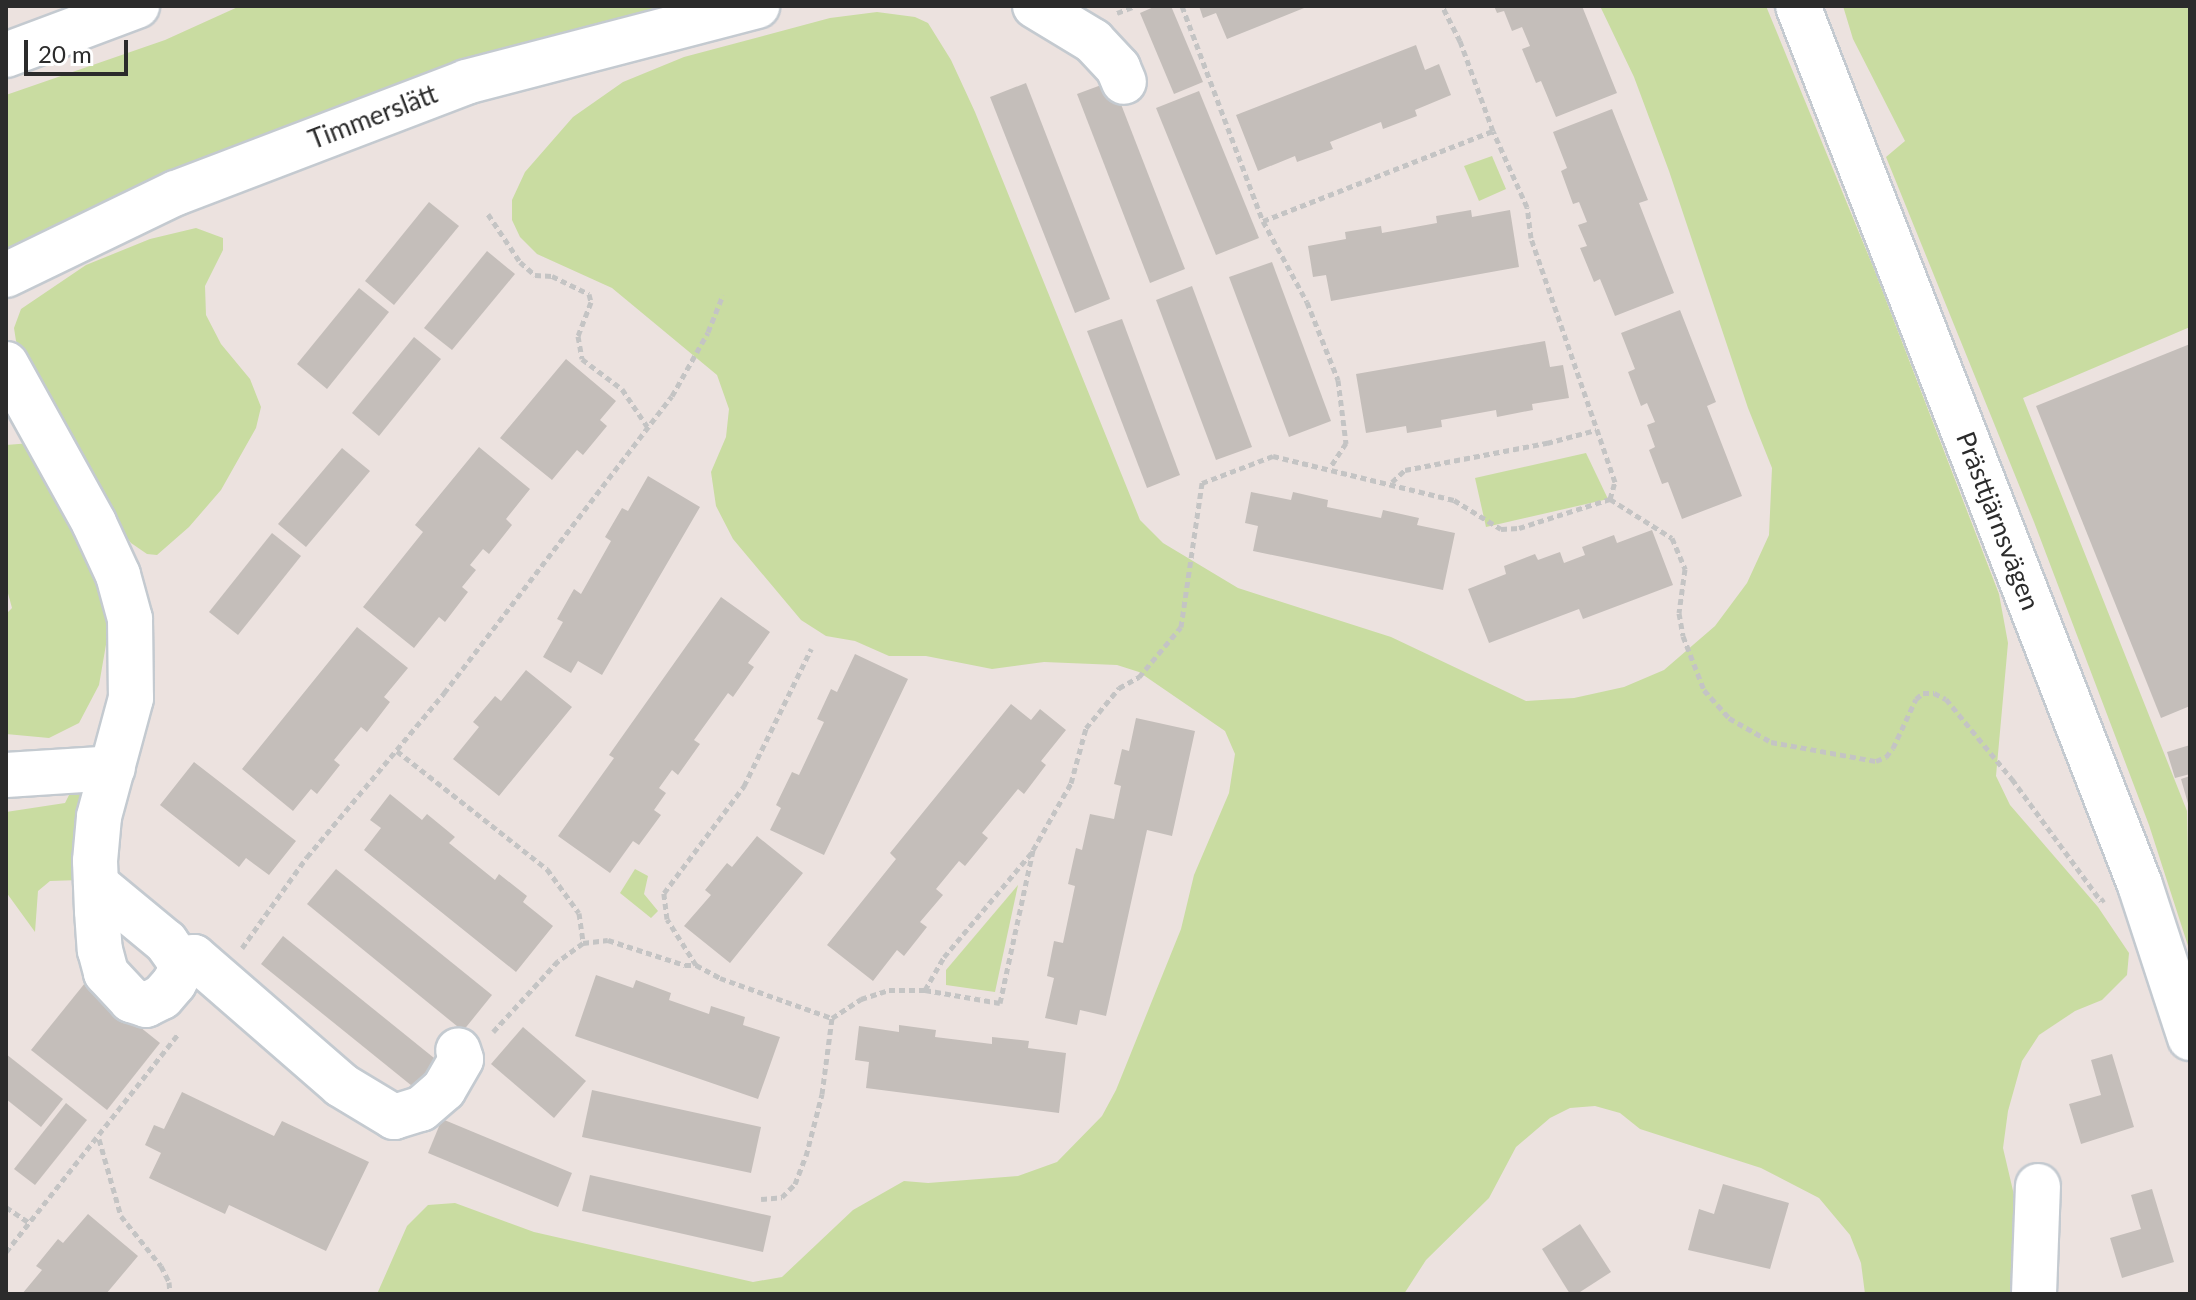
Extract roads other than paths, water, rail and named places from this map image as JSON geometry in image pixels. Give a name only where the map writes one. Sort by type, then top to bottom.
[{"type":"street","points":[[6,55],[137,6]]},
{"type":"street","name":"Timmerslätt","points":[[6,275],[176,193],[466,82],[757,6]]},
{"type":"street","points":[[1035,6],[1093,41],[1118,68],[1124,82]]},
{"type":"street","name":"Prästtjärnsvägen","points":[[1798,6],[2140,885],[2190,1038]]},
{"type":"street","points":[[6,364],[94,523],[118,575],[130,619],[131,698],[99,817],[96,884],[100,950],[106,973],[131,1000],[146,1005],[162,997],[180,972],[178,959],[166,942],[96,884]]},
{"type":"street","points":[[6,775],[113,768]]},
{"type":"street","points":[[178,959],[194,957],[341,1085],[394,1117],[421,1109],[444,1089],[461,1059],[458,1050]]},
{"type":"street","points":[[2034,1294],[2038,1186]]}]
